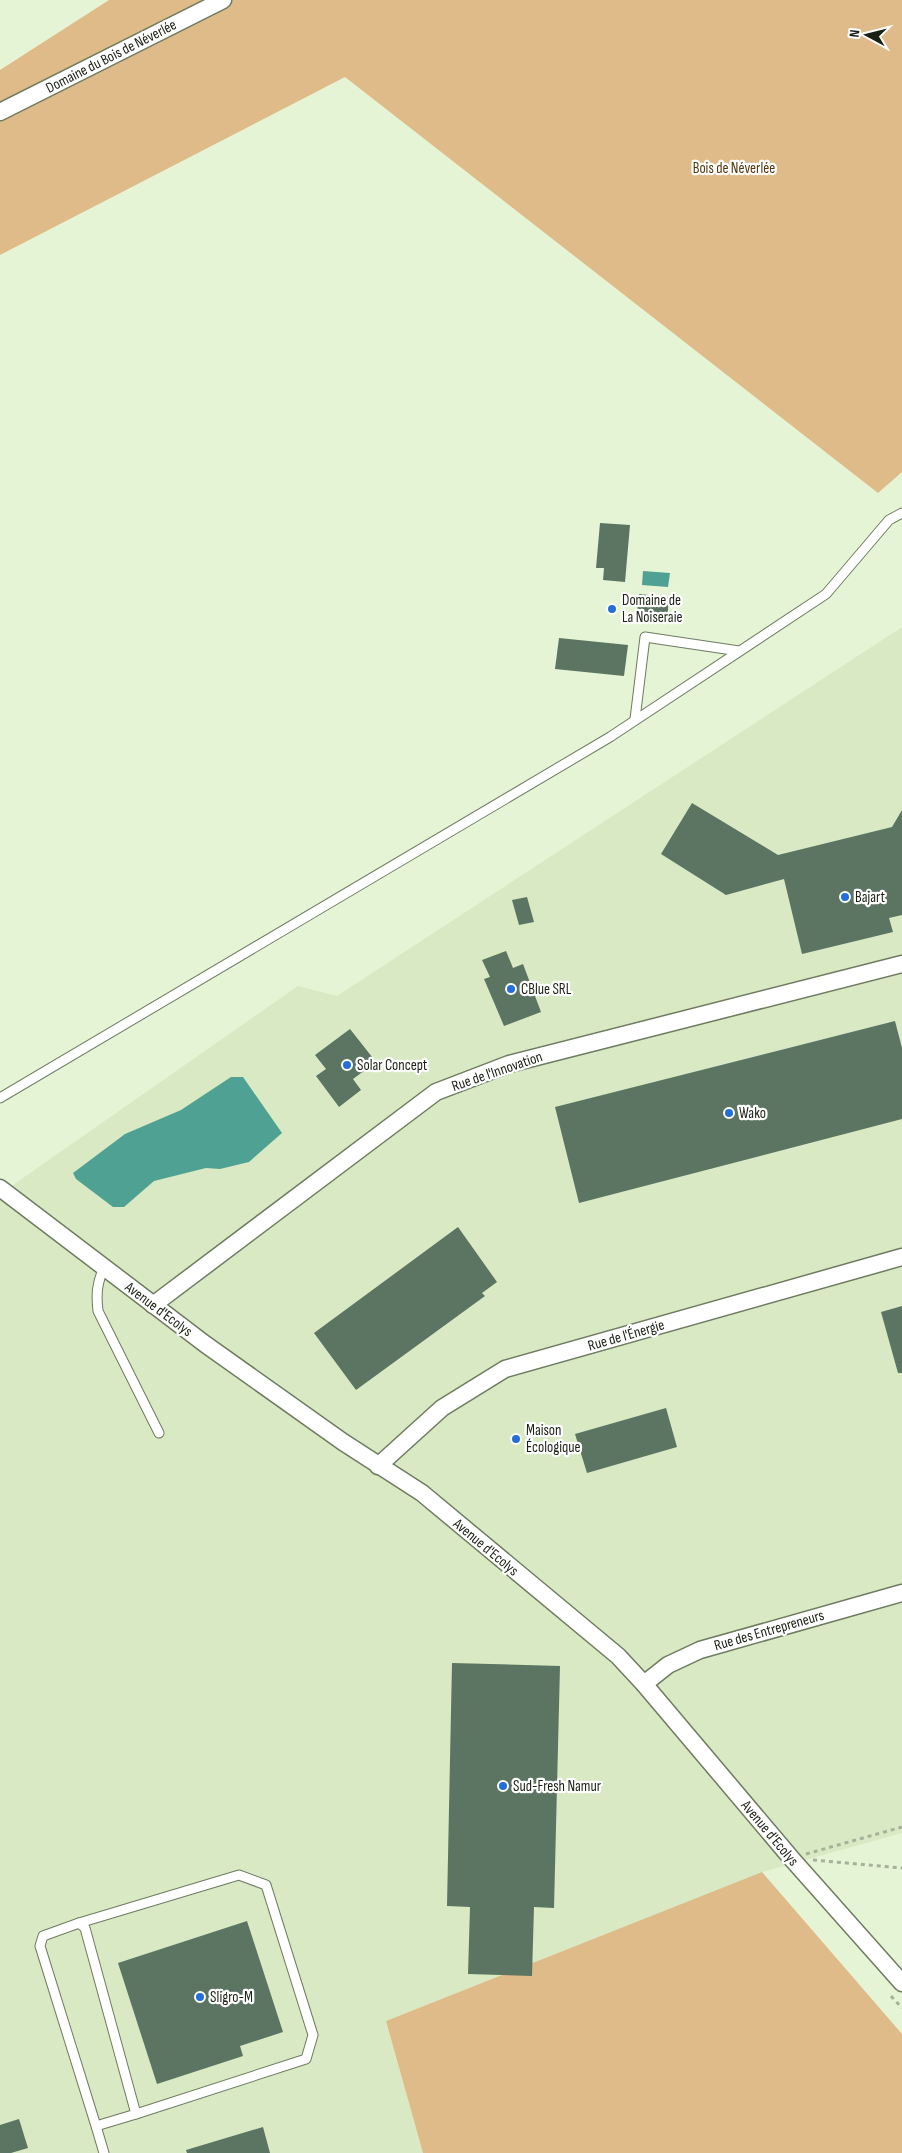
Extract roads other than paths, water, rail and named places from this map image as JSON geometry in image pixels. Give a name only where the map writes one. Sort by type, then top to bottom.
[{"type":"street","name":"Domaine du Bois de Néverlée","points":[[0,112],[222,0]]},
{"type":"street","name":"Rue de l'Innovation","points":[[154,1305],[436,1092],[509,1064],[902,964]]},
{"type":"street","name":"Avenue d'Ecolys","points":[[0,1188],[154,1305],[378,1466],[422,1493],[618,1656],[644,1684],[791,1858],[902,1983]]},
{"type":"street","name":"Rue de l'Énergie","points":[[378,1466],[442,1408],[505,1369],[902,1257]]},
{"type":"street","name":"Rue des Entrepreneurs","points":[[644,1684],[668,1665],[700,1650],[902,1593]]},
{"type":"lane","points":[[0,1098],[602,742],[826,594],[889,520],[902,513]]},
{"type":"lane","points":[[636,719],[645,637],[739,652]]},
{"type":"lane","points":[[104,1268],[96,1294],[98,1311],[159,1433]]},
{"type":"lane","points":[[96,2126],[306,2059],[313,2035],[266,1885],[239,1875],[79,1923],[44,1936],[40,1946],[104,2153]]},
{"type":"lane","points":[[79,1923],[85,1928],[136,2114]]},
{"type":"water","points":[[643,571],[670,573],[668,587],[642,585]]},
{"type":"water","points":[[231,1077],[243,1077],[282,1133],[249,1162],[220,1169],[206,1168],[154,1181],[124,1207],[113,1207],[76,1179],[73,1173],[125,1134],[181,1110]]},
{"type":"place","name":"Domaine de La Noiseraie","points":[[612,609]]},
{"type":"place","name":"Bajart","points":[[845,897]]},
{"type":"place","name":"CBlue SRL","points":[[511,989]]},
{"type":"place","name":"Solar Concept","points":[[347,1065]]},
{"type":"place","name":"Wako","points":[[729,1113]]},
{"type":"place","name":"Maison Écologique","points":[[516,1439]]},
{"type":"place","name":"Sud-Fresh Namur","points":[[503,1786]]},
{"type":"place","name":"Sligro-M","points":[[200,1997]]},
{"type":"park label","name":"Bois de Néverlée","points":[[734,168]]}]
